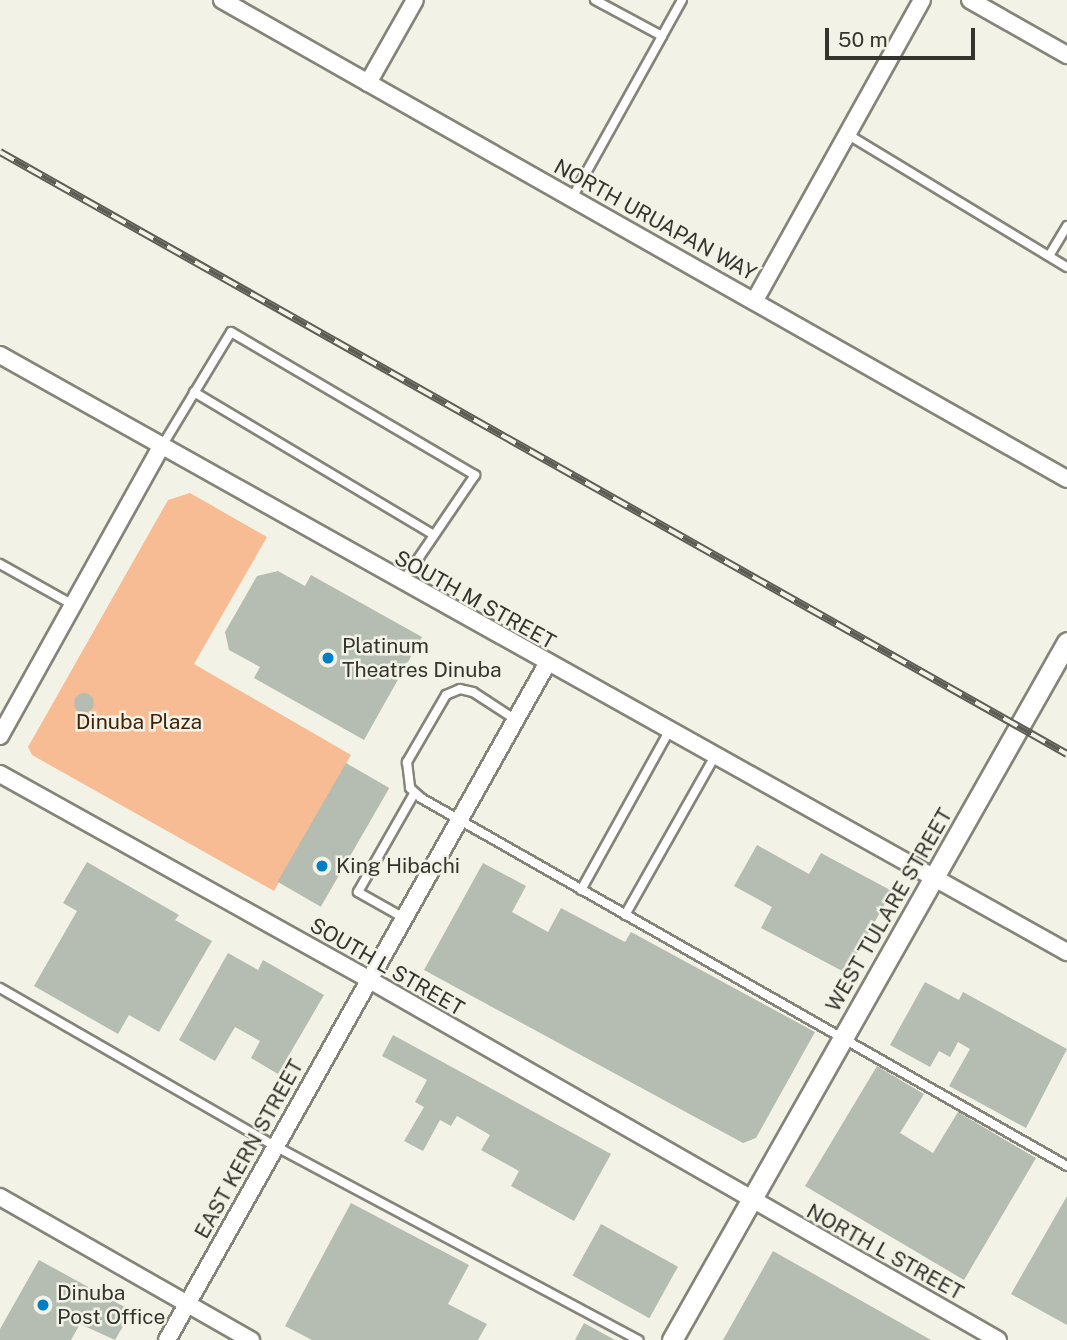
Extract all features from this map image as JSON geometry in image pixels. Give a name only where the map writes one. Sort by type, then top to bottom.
[{"type":"street","name":"NORTH URUAPAN WAY","points":[[222,0],[1067,479]]},
{"type":"street","points":[[368,83],[415,0]]},
{"type":"street","points":[[755,300],[922,0]]},
{"type":"street","points":[[970,0],[1067,55]]},
{"type":"street","name":"SOUTH M STREET","points":[[0,355],[160,449],[1067,952]]},
{"type":"street","points":[[0,736],[160,449]]},
{"type":"street","name":"WEST TULARE STREET","points":[[672,1340],[1067,642]]},
{"type":"street","name":"EAST KERN STREET","points":[[167,1340],[547,664]]},
{"type":"street","name":"SOUTH L STREET","points":[[0,775],[368,979],[751,1201]]},
{"type":"street","points":[[0,1197],[251,1340]]},
{"type":"street","name":"NORTH L STREET","points":[[751,1201],[998,1340]]},
{"type":"lane","points":[[595,0],[662,36]]},
{"type":"lane","points":[[572,198],[682,0]]},
{"type":"lane","points":[[847,134],[1067,267]]},
{"type":"lane","points":[[1049,256],[1067,226]]},
{"type":"lane","points":[[160,449],[231,332],[475,475],[402,583]]},
{"type":"lane","points":[[194,392],[434,535]]},
{"type":"lane","points":[[0,564],[74,605]]},
{"type":"lane","points":[[404,918],[358,892],[414,794],[407,762],[446,695],[460,689],[473,692],[516,720]]},
{"type":"lane","points":[[582,890],[669,731]]},
{"type":"lane","points":[[625,915],[715,756]]},
{"type":"lane","points":[[414,794],[841,1040],[1067,1166]]},
{"type":"lane","points":[[0,988],[275,1146],[638,1340]]},
{"type":"green space","name":"Dinuba Plaza","points":[[190,493],[267,537],[194,664],[351,755],[274,891],[32,755],[28,747],[168,500]]},
{"type":"building","name":"Platinum Theatres Dinuba","points":[[278,571],[305,586],[311,575],[422,637],[364,740],[254,678],[260,667],[229,650],[225,632],[257,576]]},
{"type":"building","points":[[84,693],[91,696],[94,703],[91,710],[84,713],[77,710],[74,703],[77,696]]},
{"type":"building","points":[[346,763],[389,788],[321,907],[278,882]]},
{"type":"building","points":[[757,845],[809,874],[821,853],[892,891],[846,973],[761,928],[772,907],[734,886]]},
{"type":"building","points":[[87,862],[179,915],[175,920],[212,941],[159,1032],[129,1015],[118,1034],[34,986],[77,911],[63,903]]},
{"type":"building","points":[[483,863],[526,886],[512,912],[548,932],[561,908],[625,942],[631,932],[815,1032],[756,1138],[743,1143],[424,970]]},
{"type":"building","points":[[228,953],[258,970],[263,960],[324,995],[278,1074],[251,1058],[260,1041],[235,1027],[215,1061],[179,1040]]},
{"type":"building","points":[[925,982],[959,1000],[963,992],[1067,1049],[1026,1128],[949,1086],[970,1049],[958,1042],[950,1057],[939,1051],[930,1067],[890,1045]]},
{"type":"building","points":[[393,1035],[611,1154],[574,1221],[511,1186],[519,1171],[481,1150],[490,1135],[457,1116],[451,1126],[440,1120],[423,1151],[404,1141],[424,1107],[415,1102],[427,1080],[382,1056]]},
{"type":"building","points":[[877,1066],[924,1094],[900,1133],[933,1153],[958,1112],[1036,1158],[964,1280],[805,1186]]},
{"type":"building","points":[[1067,1196],[1067,1325],[1011,1294]]},
{"type":"building","points":[[351,1203],[469,1265],[448,1304],[487,1324],[478,1340],[312,1340],[285,1326]]},
{"type":"building","points":[[601,1224],[678,1267],[649,1318],[572,1276]]},
{"type":"building","points":[[773,1251],[931,1340],[723,1340]]},
{"type":"building","points":[[39,1260],[132,1311],[115,1340],[80,1324],[71,1340],[0,1340],[0,1329]]},
{"type":"building","points":[[584,1323],[615,1340],[575,1340]]},
{"type":"railway","points":[[0,152],[1067,754]]},
{"type":"place","name":"Platinum Theatres Dinuba","points":[[328,658]]},
{"type":"place","name":"King Hibachi","points":[[322,866]]},
{"type":"place","name":"Dinuba Post Office","points":[[43,1305]]}]
